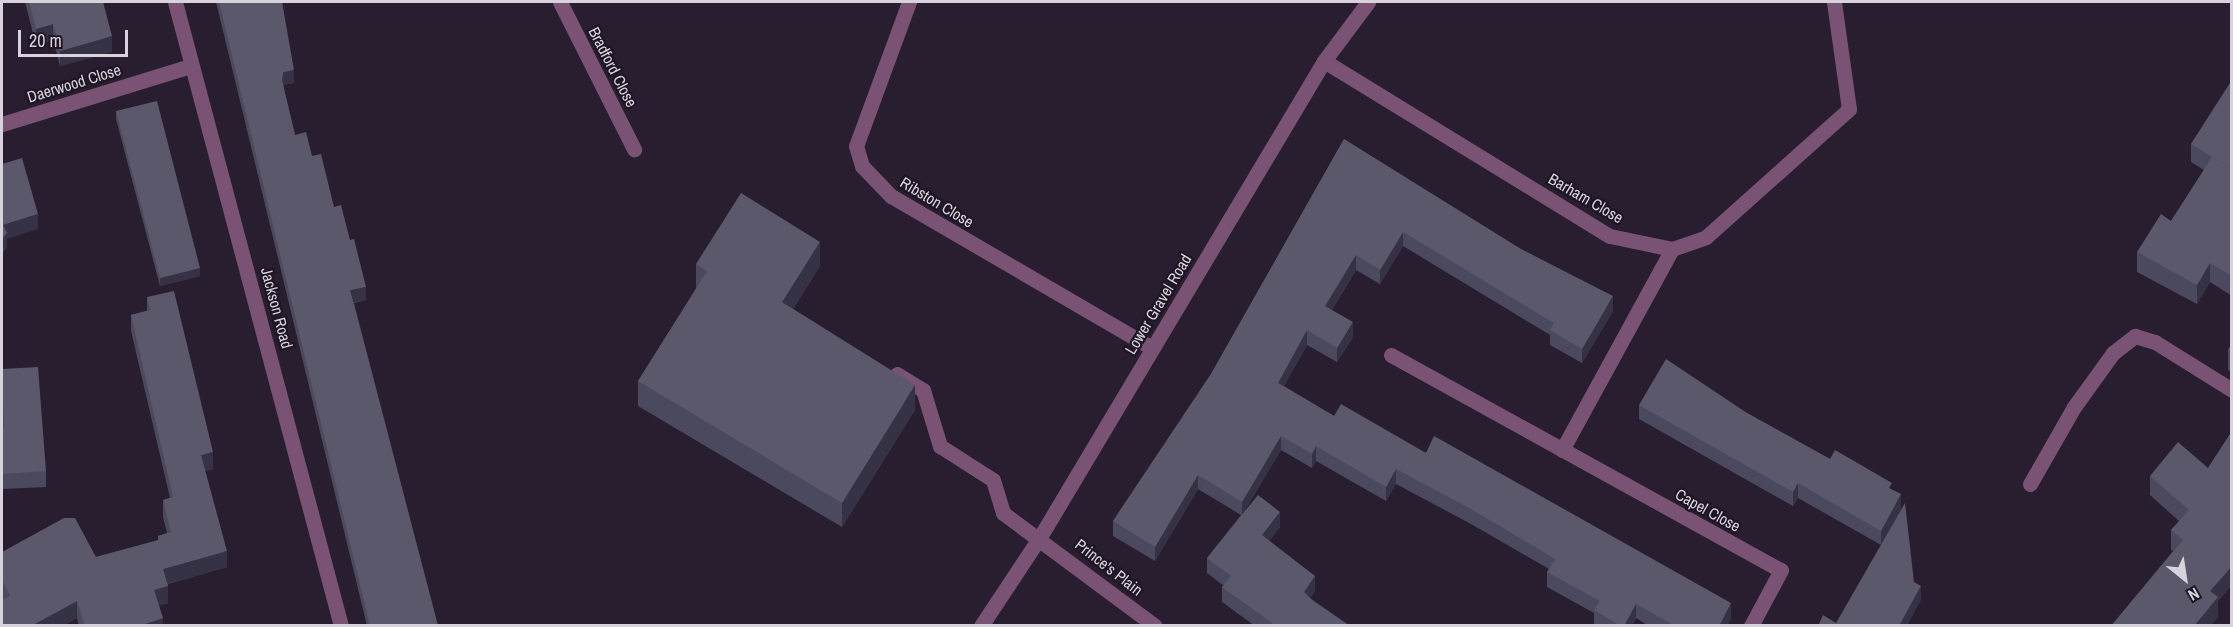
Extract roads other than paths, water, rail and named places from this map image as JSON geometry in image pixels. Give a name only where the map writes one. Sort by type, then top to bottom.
[{"type":"street","name":"Jackson Road","points":[[175,2],[341,626]]},
{"type":"street","name":"Bradford Close","points":[[560,2],[634,148]]},
{"type":"street","name":"Ribston Close","points":[[909,2],[856,146],[862,166],[891,196],[1152,348]]},
{"type":"street","name":"Lower Gravel Road","points":[[981,626],[1040,537],[1324,61],[1368,2]]},
{"type":"street","points":[[1562,450],[1672,249],[1706,237],[1849,109],[1834,2]]},
{"type":"street","name":"Barham Close","points":[[1324,61],[1610,236],[1672,249]]},
{"type":"street","name":"Daerwood Close","points":[[2,123],[191,66]]},
{"type":"street","points":[[2030,484],[2074,406],[2113,353],[2135,336],[2232,390]]},
{"type":"street","name":"Capel Close","points":[[1391,355],[1780,570],[1751,626]]},
{"type":"street","name":"Prince's Plain","points":[[883,365],[923,390],[940,446],[993,480],[1003,513],[1040,537],[1155,626]]}]
